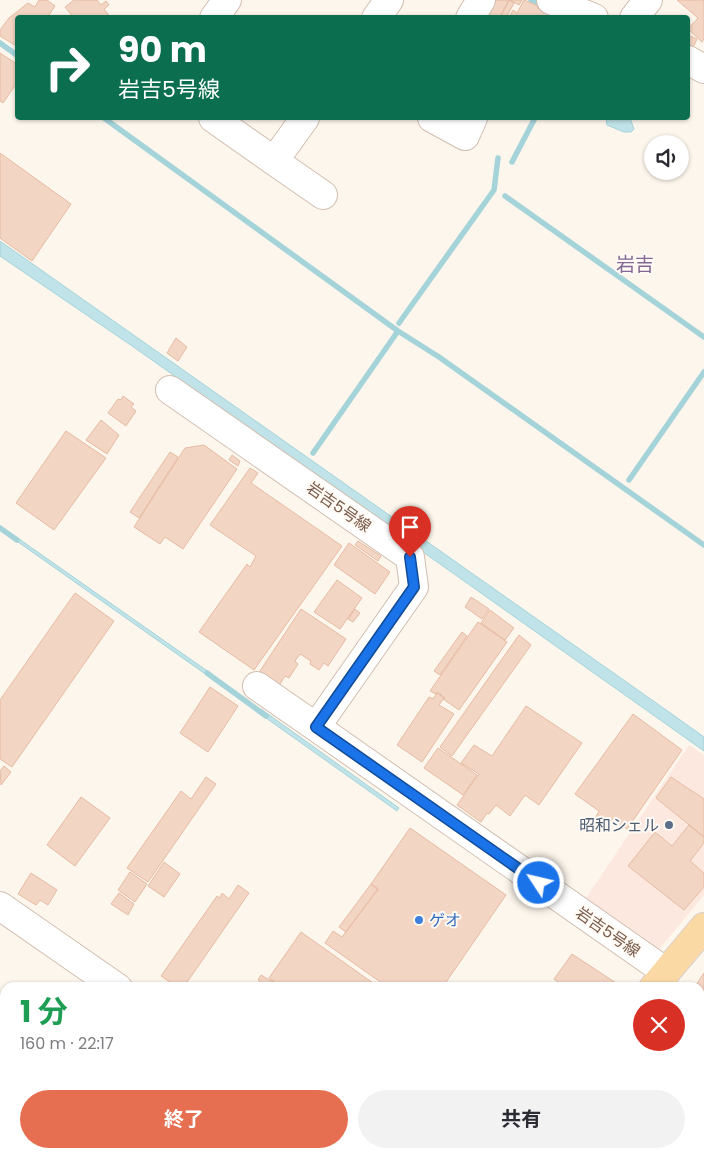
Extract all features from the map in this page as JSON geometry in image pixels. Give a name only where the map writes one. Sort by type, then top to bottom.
[{"type":"main road","points":[[658,982],[704,927]]},
{"type":"street","points":[[472,15],[480,0]]},
{"type":"street","points":[[551,0],[582,15]]},
{"type":"street","points":[[636,15],[648,0]]},
{"type":"street","points":[[690,61],[704,69]]},
{"type":"street","points":[[216,120],[324,196]]},
{"type":"street","points":[[274,161],[304,120]]},
{"type":"street","points":[[436,120],[465,136],[472,120]]},
{"type":"street","name":"岩吉5号線","points":[[170,390],[410,557],[414,587],[316,727],[656,982]]},
{"type":"street","points":[[257,686],[316,727]]},
{"type":"street","points":[[0,906],[109,982]]},
{"type":"shaded area","name":"昭和シェル","points":[[689,745],[704,755],[704,895],[656,953],[584,901]]},
{"type":"water","points":[[606,120],[631,120],[634,129],[631,132],[624,132],[607,125]]},
{"type":"water","points":[[0,241],[704,737],[704,751],[135,348],[0,256]]},
{"type":"water","points":[[12,534],[213,675],[211,678],[11,537]]},
{"type":"water","points":[[261,709],[399,808],[397,811],[259,713]]},
{"type":"building","points":[[39,0],[47,0],[55,6],[49,15],[15,15],[15,45],[0,36],[0,30],[9,18],[28,3],[35,7]]},
{"type":"building","points":[[74,0],[97,0],[101,5],[106,1],[109,5],[104,9],[109,15],[72,15],[65,7]]},
{"type":"building","points":[[489,0],[509,0],[501,15],[481,15]]},
{"type":"building","points":[[509,0],[514,3],[508,15],[502,15]]},
{"type":"building","points":[[510,0],[522,0],[519,5]]},
{"type":"building","points":[[524,0],[538,6],[537,8],[550,15],[510,15],[513,10],[517,13]]},
{"type":"building","points":[[677,0],[704,0],[704,39],[702,42],[690,31],[690,27],[698,18]]},
{"type":"building","points":[[690,36],[697,39],[690,54]]},
{"type":"building","points":[[0,53],[15,63],[15,85],[3,103],[0,101]]},
{"type":"building","points":[[0,153],[71,204],[32,261],[0,238]]},
{"type":"building","points":[[176,338],[187,347],[178,361],[167,353]]},
{"type":"building","points":[[123,396],[134,404],[131,407],[136,411],[126,426],[108,413],[118,399],[121,400]]},
{"type":"building","points":[[101,420],[119,435],[107,454],[86,440]]},
{"type":"building","points":[[66,431],[106,458],[54,530],[16,503]]},
{"type":"building","points":[[204,445],[237,469],[183,549],[165,537],[160,544],[134,527],[185,448]]},
{"type":"building","points":[[170,452],[178,457],[139,518],[130,512]]},
{"type":"building","points":[[232,455],[240,461],[238,466],[229,460]]},
{"type":"building","points":[[250,468],[258,473],[251,483],[342,546],[254,670],[199,632],[247,564],[250,567],[256,556],[210,525]]},
{"type":"building","points":[[358,541],[381,556],[378,561],[355,545]]},
{"type":"building","points":[[349,543],[390,572],[375,594],[334,565]]},
{"type":"building","points":[[337,580],[362,598],[340,629],[314,612]]},
{"type":"building","points":[[75,593],[114,621],[12,767],[0,759],[0,700]]},
{"type":"building","points":[[471,597],[489,609],[482,619],[465,607]]},
{"type":"building","points":[[301,609],[346,639],[328,666],[324,663],[319,670],[310,664],[311,661],[300,654],[295,661],[298,664],[289,678],[285,676],[278,687],[258,674]]},
{"type":"building","points":[[355,609],[360,613],[353,622],[348,619]]},
{"type":"building","points":[[490,610],[514,628],[505,640],[481,623]]},
{"type":"building","points":[[478,622],[507,642],[459,710],[443,699],[445,698],[437,692],[436,694],[430,691]]},
{"type":"building","points":[[462,632],[467,636],[440,675],[434,671]]},
{"type":"building","points":[[519,635],[531,645],[452,756],[440,747]]},
{"type":"building","points":[[210,687],[238,706],[208,752],[180,733]]},
{"type":"building","points":[[437,693],[444,698],[439,705],[454,714],[422,762],[397,745],[429,697],[433,699]]},
{"type":"building","points":[[526,706],[582,743],[539,805],[525,795],[510,816],[496,805],[481,822],[457,805],[479,774],[461,763],[474,745],[492,756]]},
{"type":"building","points":[[633,714],[682,750],[627,829],[613,819],[608,825],[596,817],[599,811],[575,794]]},
{"type":"building","points":[[438,748],[477,775],[463,795],[424,768]]},
{"type":"building","points":[[4,766],[11,772],[1,785],[0,771]]},
{"type":"building","points":[[206,777],[216,784],[148,882],[127,868],[181,791],[191,799]]},
{"type":"building","points":[[671,777],[704,799],[704,837],[656,798]]},
{"type":"building","points":[[81,797],[110,818],[75,866],[47,845]]},
{"type":"building","points":[[689,825],[704,837],[704,843],[690,861],[704,873],[704,887],[684,910],[628,866],[655,832],[672,846]]},
{"type":"building","points":[[410,828],[506,895],[446,982],[380,982],[325,943],[333,931],[342,937],[378,889],[371,884]]},
{"type":"building","points":[[164,862],[180,874],[164,897],[148,886]]},
{"type":"building","points":[[130,872],[147,884],[135,902],[118,890]]},
{"type":"building","points":[[31,873],[57,890],[48,905],[40,900],[36,905],[18,894]]},
{"type":"building","points":[[371,884],[378,889],[346,932],[339,927]]},
{"type":"building","points":[[238,885],[249,893],[187,982],[170,982],[161,976],[217,896],[220,898],[222,893],[229,899]]},
{"type":"building","points":[[119,893],[134,904],[128,915],[111,904]]},
{"type":"building","points":[[301,932],[372,982],[275,982],[269,978]]},
{"type":"building","points":[[572,954],[614,982],[558,982],[554,979]]},
{"type":"building","points":[[704,973],[704,982],[698,982]]},
{"type":"building","points":[[261,975],[273,982],[261,982],[258,980]]},
{"type":"waterway","points":[[531,0],[543,5]]},
{"type":"waterway","points":[[0,43],[15,54]]},
{"type":"waterway","points":[[107,120],[398,331],[439,357],[704,545]]},
{"type":"waterway","points":[[512,162],[534,120]]},
{"type":"waterway","points":[[399,323],[494,190],[498,158]]},
{"type":"waterway","points":[[505,196],[704,337]]},
{"type":"waterway","points":[[313,453],[398,331]]},
{"type":"waterway","points":[[629,480],[704,372]]},
{"type":"waterway","points":[[0,528],[17,540]]},
{"type":"waterway","points":[[207,673],[266,716]]},
{"type":"place","name":"昭和シェル","points":[[669,825]]},
{"type":"place","name":"ゲオ","points":[[419,920]]},
{"type":"district","name":"岩吉","points":[[635,264]]},
{"type":"route","points":[[410,557],[414,587],[316,727],[539,883]]}]
